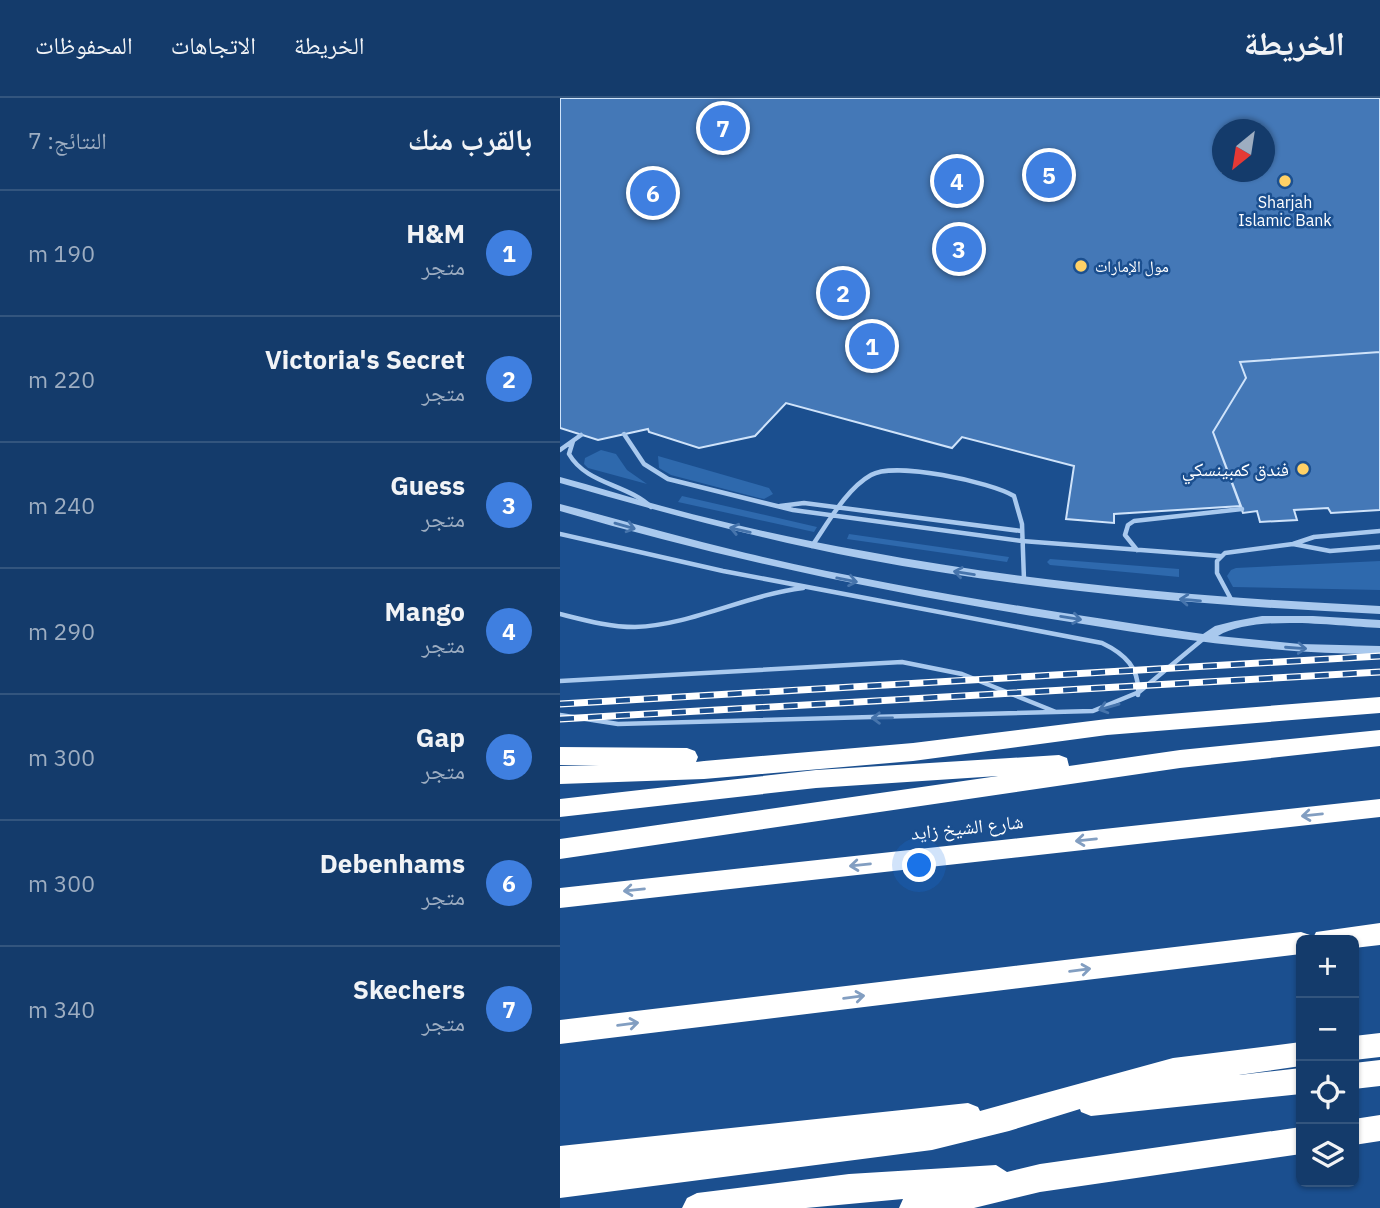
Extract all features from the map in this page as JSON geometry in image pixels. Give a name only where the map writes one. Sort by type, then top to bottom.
[{"type":"highway","points":[[560,775],[704,770],[914,752],[1107,727],[1380,705]]},
{"type":"highway","points":[[560,849],[1180,759],[1371,739]]},
{"type":"highway","points":[[560,756],[662,757],[914,752]]},
{"type":"highway","points":[[560,808],[842,777],[995,766],[1180,759]]},
{"type":"highway","name":"شارع الشيخ زايد","points":[[560,898],[1380,808]]},
{"type":"highway","points":[[1359,936],[1380,934]]},
{"type":"highway","points":[[560,1032],[1296,944]]},
{"type":"highway","points":[[1359,1047],[1380,1045]]},
{"type":"highway","points":[[560,1184],[892,1142],[970,1128],[1173,1071],[1296,1055]]},
{"type":"highway","points":[[1359,1075],[1380,1073]]},
{"type":"highway","points":[[560,1160],[1296,1082]]},
{"type":"highway","points":[[1359,1131],[1380,1128]]},
{"type":"highway","points":[[914,1208],[1040,1178],[1296,1141]]},
{"type":"highway","points":[[697,1208],[849,1188],[1040,1178]]},
{"type":"street","points":[[560,480],[651,507],[812,546],[1024,582],[1233,604],[1380,610]]},
{"type":"street","points":[[560,507],[675,540],[840,578],[1203,639],[1292,648],[1380,650]]},
{"type":"street","points":[[1203,639],[1221,627],[1245,621],[1380,624]]},
{"type":"lane","points":[[624,434],[644,464],[668,479],[793,510],[1022,541],[1220,556],[1231,551],[1293,544],[1314,537],[1380,531]]},
{"type":"lane","points":[[560,450],[581,435]]},
{"type":"lane","points":[[572,442],[569,454],[579,469],[632,490],[643,496],[651,507]]},
{"type":"lane","points":[[812,546],[869,476],[879,472],[901,471],[1003,488],[1016,499],[1024,582]]},
{"type":"lane","points":[[780,506],[795,503],[1021,531]]},
{"type":"lane","points":[[1137,550],[1125,535],[1128,524],[1134,521],[1242,509]]},
{"type":"lane","points":[[560,534],[648,555],[1102,643],[1129,660],[1138,677],[1138,695]]},
{"type":"lane","points":[[1293,544],[1330,551],[1380,547]]},
{"type":"lane","points":[[1220,556],[1217,573],[1233,604]]},
{"type":"lane","points":[[560,614],[605,625],[646,626],[772,592],[810,587]]},
{"type":"lane","points":[[560,715],[618,724],[1059,713],[1101,709],[1138,695],[1203,639]]},
{"type":"lane","points":[[560,681],[902,662],[938,666],[972,676],[1059,713]]},
{"type":"shaded area","points":[[601,450],[616,454],[627,470],[647,484],[588,468],[584,464],[585,458]]},
{"type":"shaded area","points":[[658,456],[769,488],[773,494],[764,499],[671,475],[659,468]]},
{"type":"shaded area","points":[[682,496],[817,527],[814,532],[678,502]]},
{"type":"shaded area","points":[[849,534],[1009,557],[1007,562],[847,539]]},
{"type":"shaded area","points":[[1050,559],[1179,569],[1179,577],[1050,565],[1047,562]]},
{"type":"shaded area","points":[[1380,561],[1380,590],[1233,587],[1227,576],[1236,568]]},
{"type":"building","points":[[560,98],[1380,98],[1380,352],[1240,362],[1246,378],[1213,432],[1241,506],[1114,514],[1114,523],[1066,519],[1074,466],[962,437],[952,448],[786,403],[755,436],[699,448],[649,432],[648,429],[598,440],[560,428]]},
{"type":"building","name":"فندق كمبينسكي","points":[[1380,352],[1380,510],[1331,513],[1328,508],[1294,510],[1297,520],[1260,522],[1257,511],[1243,513],[1213,432],[1246,378],[1240,362]]},
{"type":"railway","points":[[560,704],[1380,656]]},
{"type":"railway","points":[[560,719],[1380,672]]},
{"type":"place","name":"Skechers","points":[[723,128]]},
{"type":"place","name":"Gap","points":[[1049,175]]},
{"type":"place","name":"Mango","points":[[957,181]]},
{"type":"place","name":"Sharjah Islamic Bank","points":[[1285,181]]},
{"type":"place","name":"Debenhams","points":[[653,193]]},
{"type":"place","name":"Guess","points":[[959,249]]},
{"type":"place","name":"مول الإمارات","points":[[1081,266]]},
{"type":"place","name":"Victoria's Secret","points":[[843,293]]},
{"type":"place","name":"H&M","points":[[872,346]]},
{"type":"place","name":"فندق كمبينسكي","points":[[1303,469]]}]
